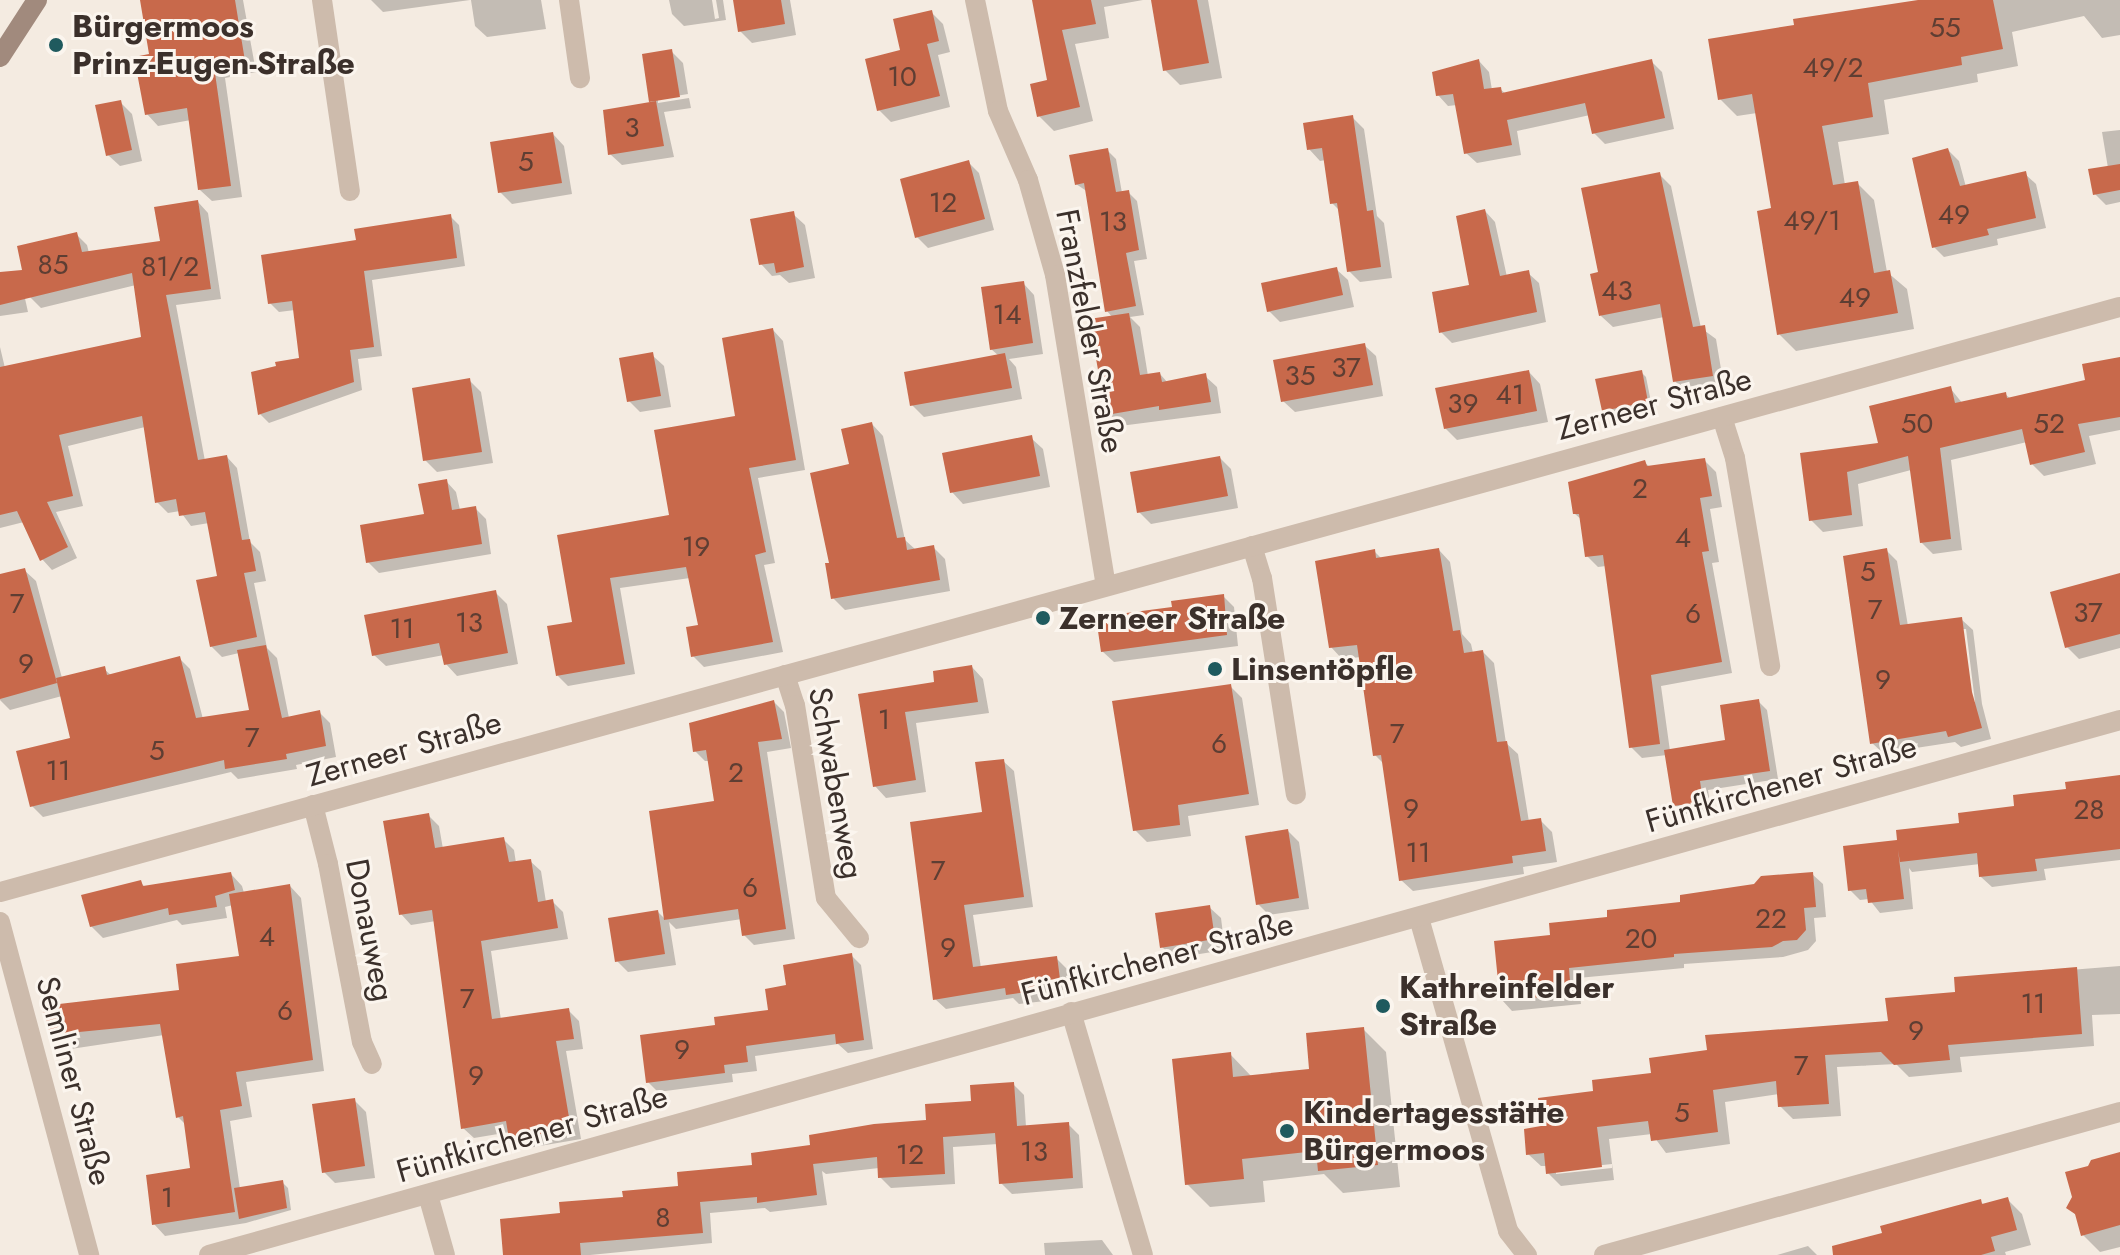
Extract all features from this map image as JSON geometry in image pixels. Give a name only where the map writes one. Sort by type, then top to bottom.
[{"type":"street","points":[[0,57],[37,0]]},
{"type":"street","points":[[322,0],[350,191]]},
{"type":"street","points":[[569,0],[580,78]]},
{"type":"street","name":"Franzfelder Straße","points":[[975,0],[998,111],[1028,180],[1055,275],[1106,586]]},
{"type":"street","name":"Zerneer Straße","points":[[0,892],[2120,307]]},
{"type":"street","points":[[1722,417],[1735,458],[1770,666]]},
{"type":"street","points":[[1252,546],[1262,578],[1296,794]]},
{"type":"street","name":"Schwabenweg","points":[[785,675],[795,705],[826,898],[859,938]]},
{"type":"street","name":"Fünfkirchener Straße","points":[[209,1255],[2120,720]]},
{"type":"street","name":"Donauweg","points":[[313,805],[334,891],[362,1042],[372,1064]]},
{"type":"street","points":[[1419,918],[1508,1231],[1527,1255]]},
{"type":"street","name":"Semliner Straße","points":[[0,922],[89,1255]]},
{"type":"street","points":[[1071,1012],[1143,1255]]},
{"type":"street","points":[[1604,1255],[2120,1112]]},
{"type":"street","points":[[428,1195],[445,1255]]},
{"type":"building","points":[[140,0],[235,0],[245,61],[214,66],[231,186],[198,190],[187,108],[145,115],[134,57],[149,54]]},
{"type":"building","points":[[733,0],[781,0],[785,24],[738,32]]},
{"type":"building","points":[[1032,0],[1091,0],[1096,24],[1062,30],[1080,107],[1037,117],[1030,84],[1047,80]]},
{"type":"building","points":[[1151,0],[1197,0],[1209,63],[1163,71]]},
{"type":"building","points":[[1918,0],[1993,0],[2003,49],[1961,57],[1962,65],[1868,83],[1873,117],[1822,126],[1833,185],[1858,181],[1874,273],[1890,270],[1898,313],[1777,335],[1757,211],[1771,208],[1752,94],[1718,100],[1708,39],[1794,25],[1793,19]]},
{"type":"building","points":[[932,10],[939,41],[927,44],[940,96],[877,111],[865,59],[900,50],[893,19]]},
{"type":"building","points":[[672,49],[680,97],[649,102],[642,54]]},
{"type":"building","points":[[1479,59],[1484,89],[1501,87],[1502,93],[1652,59],[1665,118],[1592,134],[1585,103],[1507,120],[1512,145],[1464,154],[1453,94],[1436,96],[1432,72]]},
{"type":"building","points":[[121,100],[132,150],[106,156],[95,105]]},
{"type":"building","points":[[656,101],[664,146],[608,155],[603,110]]},
{"type":"building","points":[[1353,115],[1367,211],[1373,210],[1381,267],[1347,272],[1337,203],[1330,204],[1322,148],[1307,150],[1303,123]]},
{"type":"building","points":[[553,132],[562,183],[498,193],[490,142]]},
{"type":"building","points":[[1108,148],[1116,192],[1129,190],[1139,250],[1126,253],[1136,306],[1105,312],[1084,183],[1075,185],[1069,155]]},
{"type":"building","points":[[1948,148],[1960,186],[2026,171],[2036,218],[1987,229],[1989,235],[1932,248],[1912,158]]},
{"type":"building","points":[[969,160],[985,219],[915,238],[900,179]]},
{"type":"building","points":[[2120,164],[2120,190],[2093,195],[2088,169]]},
{"type":"building","points":[[1660,172],[1693,327],[1705,325],[1713,376],[1673,382],[1660,304],[1599,316],[1590,274],[1598,272],[1581,188]]},
{"type":"building","points":[[198,200],[211,289],[166,295],[198,460],[227,455],[242,540],[250,539],[256,571],[244,573],[257,637],[210,647],[196,580],[217,576],[205,512],[179,516],[176,499],[155,503],[142,416],[59,435],[73,496],[47,502],[68,547],[40,561],[17,511],[0,515],[0,367],[141,337],[132,273],[0,305],[0,272],[22,270],[17,246],[77,232],[82,252],[160,241],[154,207]]},
{"type":"building","points":[[1485,209],[1500,276],[1529,270],[1537,312],[1439,333],[1432,292],[1469,285],[1456,216]]},
{"type":"building","points":[[794,211],[804,267],[776,273],[774,263],[759,265],[750,219]]},
{"type":"building","points":[[451,214],[457,258],[364,271],[374,347],[350,350],[354,382],[258,415],[251,372],[276,366],[275,362],[299,358],[292,301],[268,304],[261,255],[356,240],[354,229]]},
{"type":"building","points":[[1337,267],[1343,295],[1267,312],[1261,283]]},
{"type":"building","points":[[1024,281],[1033,343],[990,350],[981,287]]},
{"type":"building","points":[[1129,313],[1140,375],[1160,372],[1162,382],[1206,373],[1211,402],[1159,410],[1159,406],[1106,415],[1089,319]]},
{"type":"building","points":[[773,328],[796,460],[749,468],[766,552],[755,555],[773,642],[691,657],[686,627],[698,625],[686,567],[610,578],[625,664],[556,676],[547,626],[572,622],[557,535],[669,515],[654,430],[735,416],[722,338]]},
{"type":"building","points":[[1365,343],[1373,385],[1281,402],[1273,360]]},
{"type":"building","points":[[653,352],[661,396],[627,402],[619,358]]},
{"type":"building","points":[[1005,353],[1012,388],[910,406],[904,372]]},
{"type":"building","points":[[2120,357],[2120,417],[2078,424],[2085,452],[2030,465],[2022,429],[1940,448],[1951,539],[1920,543],[1908,456],[1847,472],[1852,515],[1809,521],[1800,453],[1878,443],[1869,406],[1951,386],[1955,403],[2006,392],[2007,398],[2085,380],[2082,364]]},
{"type":"building","points":[[1529,370],[1537,411],[1444,429],[1435,388]]},
{"type":"building","points":[[1642,370],[1648,402],[1602,411],[1595,379]]},
{"type":"building","points":[[470,378],[482,452],[423,461],[412,388]]},
{"type":"building","points":[[872,422],[897,538],[905,537],[907,550],[934,545],[940,580],[831,599],[825,563],[829,563],[810,473],[849,464],[841,429]]},
{"type":"building","points":[[1032,435],[1040,476],[950,493],[942,453]]},
{"type":"building","points":[[1220,456],[1228,496],[1137,513],[1130,472]]},
{"type":"building","points":[[1705,458],[1712,496],[1700,498],[1709,551],[1702,552],[1722,662],[1651,675],[1660,744],[1629,748],[1603,555],[1585,557],[1579,514],[1573,514],[1568,482],[1645,460],[1647,466]]},
{"type":"building","points":[[447,479],[452,510],[476,506],[482,544],[366,563],[360,525],[424,514],[418,484]]},
{"type":"building","points":[[1439,548],[1453,631],[1460,630],[1464,653],[1483,650],[1497,742],[1507,741],[1521,821],[1541,818],[1546,851],[1512,856],[1513,863],[1399,881],[1381,755],[1373,756],[1357,645],[1329,648],[1315,561],[1375,549],[1376,558]]},
{"type":"building","points":[[1887,548],[1900,625],[1962,617],[1972,692],[1982,728],[1948,737],[1946,731],[1870,744],[1843,556]]},
{"type":"building","points":[[25,568],[57,683],[0,699],[0,574]]},
{"type":"building","points":[[2120,573],[2120,634],[2065,648],[2050,592]]},
{"type":"building","points":[[496,590],[508,653],[444,665],[439,643],[372,656],[364,615]]},
{"type":"building","points":[[1224,594],[1227,635],[1101,652],[1096,617],[1172,607],[1171,601]]},
{"type":"building","points":[[266,645],[282,718],[320,710],[326,746],[286,754],[287,759],[225,769],[224,760],[30,807],[16,751],[70,738],[56,678],[105,666],[107,675],[180,656],[196,718],[249,710],[237,650]]},
{"type":"building","points":[[972,665],[978,702],[905,712],[916,780],[873,787],[858,694],[934,682],[933,671]]},
{"type":"building","points":[[1231,684],[1249,794],[1178,805],[1180,825],[1133,831],[1112,701]]},
{"type":"building","points":[[1759,699],[1770,771],[1700,781],[1703,802],[1673,806],[1664,750],[1725,740],[1720,705]]},
{"type":"building","points":[[774,700],[782,739],[758,742],[786,929],[742,936],[738,909],[664,920],[649,811],[714,801],[706,750],[693,752],[689,723]]},
{"type":"building","points":[[1004,759],[1024,897],[964,905],[973,967],[1057,956],[1060,979],[1034,983],[1035,991],[1006,995],[1005,988],[933,1000],[910,822],[982,812],[975,762]]},
{"type":"building","points":[[2120,775],[2120,849],[2035,859],[2037,871],[1979,877],[1977,853],[1900,862],[1898,850],[1904,899],[1868,903],[1866,889],[1848,891],[1843,846],[1897,840],[1896,830],[1959,823],[1958,813],[2014,806],[2013,795],[2066,789],[2065,782]]},
{"type":"building","points":[[429,813],[435,848],[504,837],[509,862],[531,859],[538,902],[553,899],[558,928],[481,941],[492,1019],[569,1008],[574,1039],[556,1041],[571,1129],[509,1139],[506,1121],[461,1129],[432,910],[399,915],[383,821]]},
{"type":"building","points":[[1288,829],[1299,898],[1256,905],[1245,836]]},
{"type":"building","points":[[231,872],[235,890],[215,896],[217,907],[169,915],[168,908],[90,927],[81,895],[141,880],[143,886]]},
{"type":"building","points":[[1813,872],[1816,907],[1804,908],[1806,930],[1797,940],[1783,941],[1772,947],[1674,954],[1674,957],[1569,968],[1571,994],[1500,1001],[1494,941],[1550,935],[1549,923],[1607,917],[1607,910],[1680,902],[1680,895],[1754,884],[1761,876]]},
{"type":"building","points":[[290,884],[313,1060],[236,1072],[242,1106],[220,1110],[235,1212],[152,1225],[146,1175],[190,1168],[183,1116],[176,1118],[160,1024],[79,1032],[51,1039],[42,1006],[179,990],[176,964],[239,956],[229,894]]},
{"type":"building","points":[[1210,905],[1215,939],[1160,948],[1155,913]]},
{"type":"building","points":[[658,910],[665,954],[615,962],[608,918]]},
{"type":"building","points":[[852,953],[864,1040],[836,1044],[835,1034],[746,1046],[748,1062],[724,1065],[725,1073],[646,1083],[640,1035],[715,1025],[714,1017],[768,1010],[765,989],[786,985],[783,965]]},
{"type":"building","points":[[2077,967],[2082,1034],[1948,1045],[1950,1060],[1894,1065],[1881,1052],[1825,1055],[1829,1104],[1778,1107],[1776,1081],[1713,1090],[1718,1132],[1651,1141],[1648,1121],[1597,1127],[1602,1167],[1546,1174],[1544,1153],[1526,1155],[1524,1129],[1541,1126],[1538,1098],[1593,1091],[1592,1080],[1651,1073],[1649,1058],[1707,1050],[1705,1035],[1888,1021],[1885,998],[1955,992],[1954,977]]},
{"type":"building","points":[[1364,1027],[1378,1165],[1318,1171],[1316,1151],[1242,1159],[1244,1179],[1185,1185],[1172,1059],[1231,1052],[1233,1077],[1309,1069],[1306,1033]]},
{"type":"building","points":[[1014,1082],[1017,1126],[1069,1122],[1073,1178],[999,1184],[995,1133],[943,1137],[945,1174],[878,1178],[877,1157],[813,1164],[817,1195],[757,1203],[757,1197],[700,1202],[703,1233],[580,1243],[581,1255],[503,1255],[500,1219],[560,1213],[559,1202],[623,1197],[622,1191],[678,1186],[677,1172],[752,1165],[751,1153],[810,1145],[809,1135],[874,1124],[926,1120],[925,1104],[971,1101],[970,1085]]},
{"type":"building","points":[[355,1098],[365,1166],[322,1173],[312,1104]]},
{"type":"building","points":[[2120,1152],[2120,1225],[2081,1236],[2075,1214],[2066,1208],[2072,1197],[2065,1172]]},
{"type":"building","points":[[283,1180],[287,1208],[239,1219],[234,1188]]},
{"type":"building","points":[[2008,1197],[2017,1230],[1991,1237],[1995,1251],[1981,1255],[1833,1255],[1832,1246],[1882,1233],[1880,1226],[1981,1199],[1982,1204]]},
{"type":"place","name":"Bürgermoos Prinz-Eugen-Straße","points":[[56,45]]},
{"type":"place","name":"Zerneer Straße","points":[[1043,618]]},
{"type":"place","name":"Linsentöpfle","points":[[1215,669]]},
{"type":"place","name":"Kathreinfelder Straße","points":[[1383,1006]]},
{"type":"place","name":"Kindertagesstätte Bürgermoos","points":[[1287,1131]]}]
